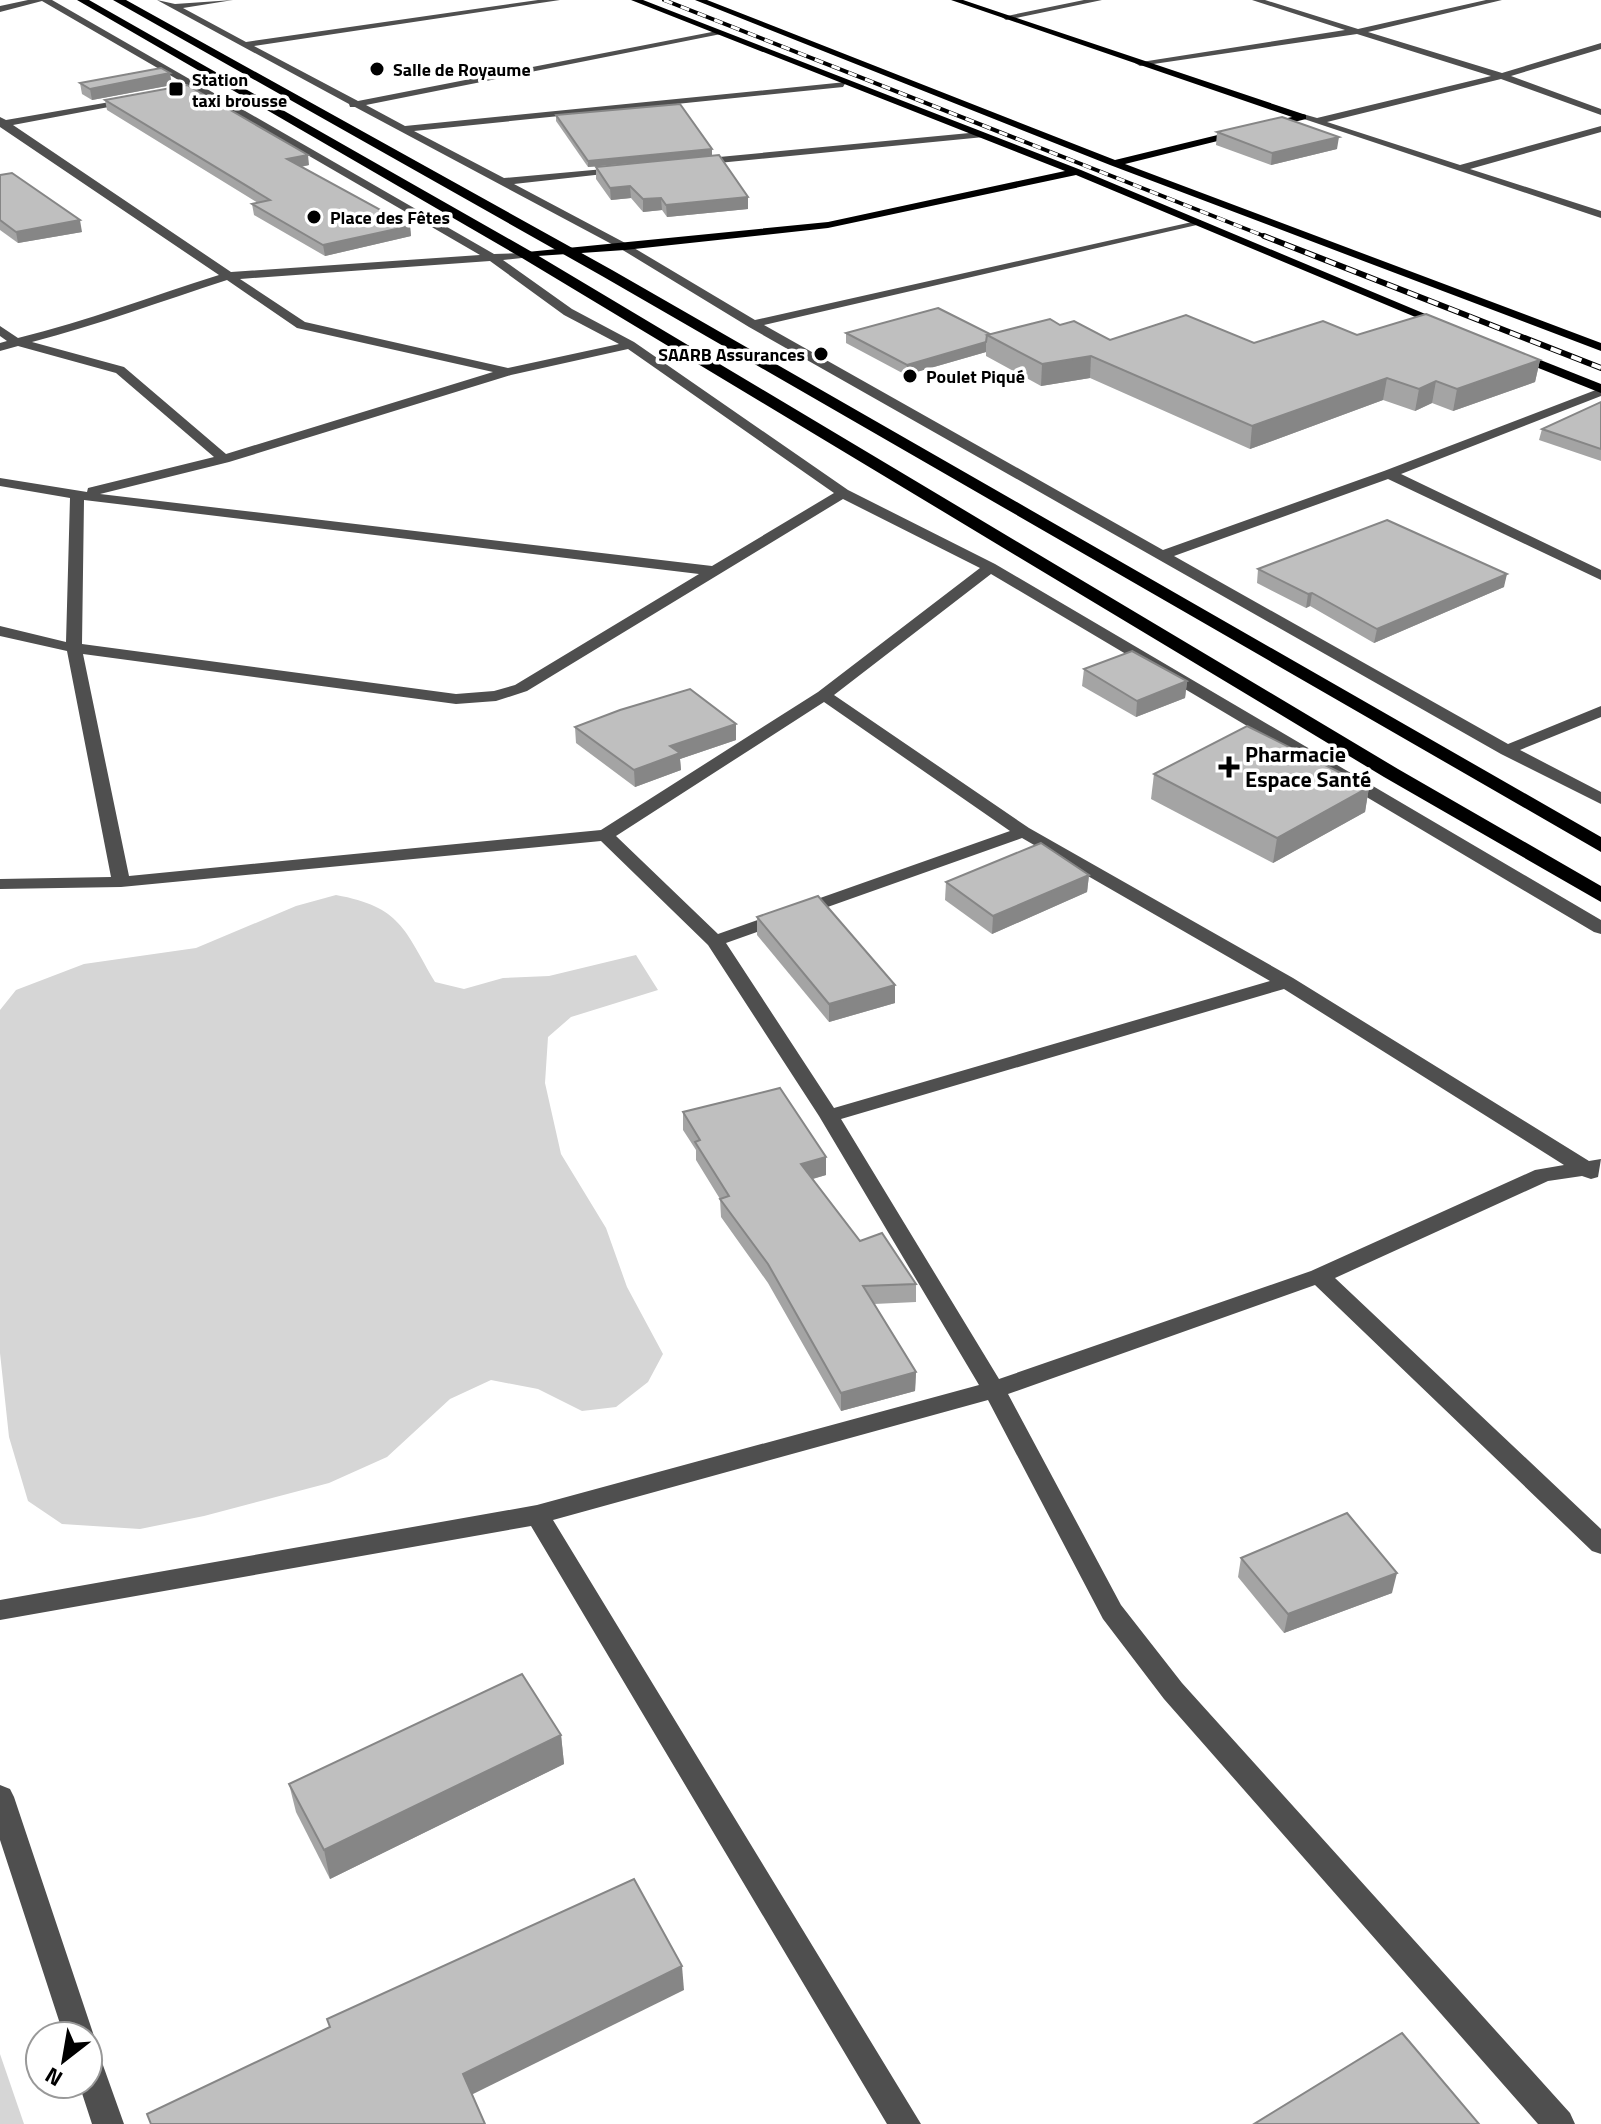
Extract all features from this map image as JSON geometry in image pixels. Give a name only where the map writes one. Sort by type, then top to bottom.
[{"type":"highway","points":[[82,0],[527,255],[1391,773],[1601,895]]},
{"type":"highway","points":[[118,0],[570,252],[1601,846]]},
{"type":"main road","points":[[635,0],[843,84],[1077,172],[1457,329]]},
{"type":"main road","points":[[699,0],[1114,163],[1601,347]]},
{"type":"main road","points":[[955,0],[1303,117]]},
{"type":"main road","points":[[527,255],[828,225],[1077,172],[1303,117]]},
{"type":"main road","points":[[1500,347],[1601,391]]},
{"type":"street","points":[[0,9],[39,0]]},
{"type":"street","points":[[46,0],[187,89],[490,256],[568,312],[630,345],[843,493],[990,567],[1601,928]]},
{"type":"street","points":[[161,0],[353,105],[625,247],[753,324],[1507,750],[1601,799]]},
{"type":"street","points":[[174,7],[229,0]]},
{"type":"street","points":[[242,45],[556,0]]},
{"type":"street","points":[[1006,17],[1098,0]]},
{"type":"street","points":[[1256,0],[1502,76],[1601,112]]},
{"type":"street","points":[[1140,63],[1360,31],[1498,0]]},
{"type":"street","points":[[353,105],[717,34]]},
{"type":"street","points":[[1318,121],[1502,76],[1601,46]]},
{"type":"street","points":[[403,129],[843,84]]},
{"type":"street","points":[[2,122],[136,98]]},
{"type":"street","points":[[1303,117],[1601,215]]},
{"type":"street","points":[[2,122],[301,325],[508,372]]},
{"type":"street","points":[[1461,168],[1601,129]]},
{"type":"street","points":[[683,163],[980,135]]},
{"type":"street","points":[[498,182],[636,168]]},
{"type":"street","points":[[753,324],[1197,222]]},
{"type":"street","points":[[0,347],[92,323],[116,312],[227,276],[527,255]]},
{"type":"street","points":[[0,330],[14,341],[120,370],[224,459]]},
{"type":"street","points":[[77,495],[224,459],[508,372],[630,345]]},
{"type":"street","points":[[1162,555],[1389,474],[1601,391]]},
{"type":"street","points":[[1389,474],[1601,576]]},
{"type":"street","points":[[0,482],[77,495],[714,571]]},
{"type":"street","points":[[0,631],[74,648],[456,699],[496,696],[521,688],[843,493]]},
{"type":"street","points":[[77,495],[74,648],[121,882]]},
{"type":"street","points":[[0,884],[121,882],[605,835],[824,695],[990,567]]},
{"type":"street","points":[[824,695],[1023,832],[1286,982],[1596,1172]]},
{"type":"street","points":[[1507,750],[1601,711]]},
{"type":"street","points":[[715,941],[1023,832]]},
{"type":"street","points":[[605,835],[715,941],[829,1116],[994,1390],[1112,1612],[1164,1680],[1559,2124]]},
{"type":"street","points":[[829,1116],[1286,982]]},
{"type":"street","points":[[0,1610],[537,1515],[994,1390],[1319,1276],[1543,1175],[1596,1172]]},
{"type":"street","points":[[1319,1276],[1601,1544]]},
{"type":"street","points":[[537,1515],[905,2124]]},
{"type":"street","points":[[0,1797],[74,2020]]},
{"type":"street","points":[[100,2100],[108,2124]]},
{"type":"shaded area","points":[[336,895],[375,906],[388,914],[407,934],[435,982],[464,989],[503,978],[549,976],[636,955],[658,990],[571,1017],[548,1037],[545,1083],[561,1154],[606,1228],[627,1287],[663,1354],[648,1382],[616,1407],[582,1411],[538,1389],[491,1380],[450,1399],[387,1457],[329,1483],[204,1516],[140,1529],[62,1524],[28,1501],[9,1437],[0,1353],[0,1010],[16,990],[84,964],[196,948],[296,906]]},
{"type":"shaded area","points":[[0,2054],[24,2124],[0,2124]]},
{"type":"building","points":[[161,68],[170,73],[90,89],[80,83]]},
{"type":"building","points":[[187,85],[308,155],[287,159],[410,226],[323,245],[252,204],[270,200],[105,100]]},
{"type":"building","points":[[680,104],[712,149],[588,161],[556,115]]},
{"type":"building","points":[[1282,117],[1339,137],[1272,153],[1217,132]]},
{"type":"building","points":[[719,155],[748,197],[666,205],[661,198],[643,199],[630,186],[610,188],[596,167]]},
{"type":"building","points":[[12,173],[80,220],[16,232],[0,220],[0,175]]},
{"type":"building","points":[[938,308],[990,334],[986,342],[907,365],[846,333]]},
{"type":"building","points":[[1426,314],[1540,360],[1457,389],[1436,381],[1419,389],[1387,378],[1252,426],[1091,356],[1042,364],[987,335],[1050,319],[1060,325],[1074,321],[1110,340],[1186,315],[1254,343],[1323,321],[1357,335]]},
{"type":"building","points":[[1601,402],[1601,449],[1542,429]]},
{"type":"building","points":[[1387,520],[1507,574],[1377,629],[1312,593],[1308,594],[1258,569]]},
{"type":"building","points":[[1132,651],[1187,681],[1137,701],[1084,669]]},
{"type":"building","points":[[690,689],[736,724],[670,746],[680,753],[634,770],[575,727],[620,710]]},
{"type":"building","points":[[1247,726],[1369,787],[1277,838],[1154,774]]},
{"type":"building","points":[[1041,843],[1089,875],[993,916],[946,882]]},
{"type":"building","points":[[818,896],[895,985],[829,1004],[757,917]]},
{"type":"building","points":[[780,1088],[826,1157],[801,1164],[860,1241],[882,1233],[916,1284],[863,1286],[916,1372],[841,1393],[768,1264],[720,1199],[729,1196],[695,1142],[700,1140],[683,1112]]},
{"type":"building","points":[[1347,1513],[1397,1573],[1288,1614],[1241,1558]]},
{"type":"building","points":[[522,1674],[561,1735],[324,1850],[289,1784]]},
{"type":"building","points":[[634,1879],[682,1966],[463,2074],[485,2124],[151,2124],[147,2114],[330,2027],[327,2019]]},
{"type":"building","points":[[1402,2033],[1479,2124],[1254,2124]]},
{"type":"railway","points":[[664,0],[1269,238]]},
{"type":"railway","points":[[1264,236],[1601,368]]},
{"type":"place","name":"Salle de Royaume","points":[[377,69]]},
{"type":"place","name":"Station taxi brousse","points":[[176,89]]},
{"type":"place","name":"Place des Fêtes","points":[[314,217]]},
{"type":"place","name":"SAARB Assurances","points":[[821,354]]},
{"type":"place","name":"Poulet Piqué","points":[[910,376]]},
{"type":"place","name":"Pharmacie Espace Santé","points":[[1229,767]]}]
